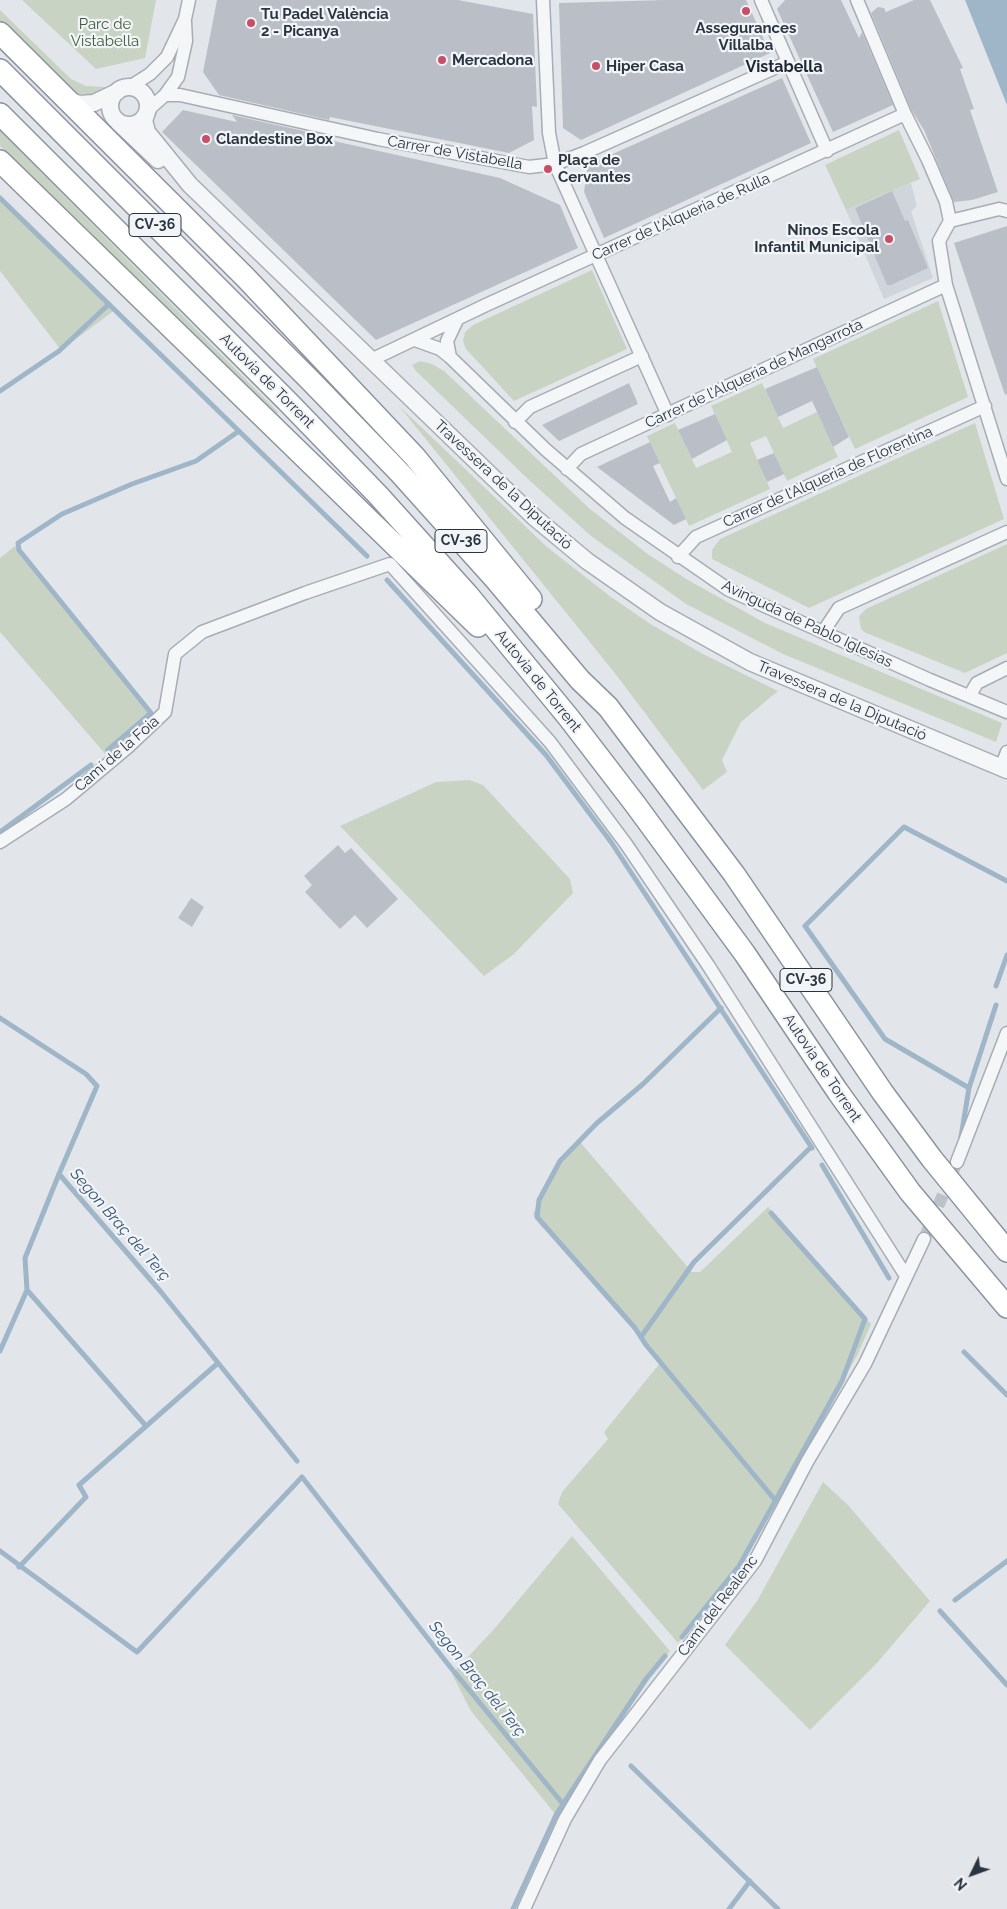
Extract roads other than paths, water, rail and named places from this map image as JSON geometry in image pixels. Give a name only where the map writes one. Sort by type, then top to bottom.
[{"type":"highway","points":[[0,33],[246,278],[415,457],[590,671],[608,707]]},
{"type":"highway","name":"Autovia de Torrent","points":[[0,70],[393,466],[496,580],[580,680],[608,707],[734,874],[883,1092],[932,1159],[1007,1251]]},
{"type":"highway","name":"Autovia de Torrent","points":[[0,114],[378,495],[468,595],[569,718],[745,954],[838,1092],[910,1192],[1007,1307]]},
{"type":"highway","points":[[0,160],[364,514],[569,718]]},
{"type":"street","points":[[122,90],[111,102],[112,115],[126,125],[132,125],[165,95],[178,77],[186,41],[185,20],[189,0]]},
{"type":"street","points":[[543,0],[549,133],[555,164],[668,415]]},
{"type":"street","points":[[761,0],[827,150]]},
{"type":"street","points":[[857,0],[905,114],[946,202],[950,221],[939,242],[946,285],[1007,478]]},
{"type":"street","points":[[69,100],[79,104],[94,103],[122,90],[159,66],[185,20]]},
{"type":"street","name":"Carrer de Vistabella","points":[[165,95],[180,95],[378,139],[529,167],[555,164],[788,62]]},
{"type":"street","points":[[122,90],[143,94],[147,112]]},
{"type":"street","name":"Travessera de la Diputació","points":[[147,112],[145,124],[154,143],[190,185],[534,517],[587,561],[660,612],[750,662],[1004,769]]},
{"type":"street","name":"Carrer de l'Alqueria de Rulla","points":[[371,360],[905,114]]},
{"type":"street","name":"Travessera de la Diputació","points":[[117,120],[151,155],[190,185]]},
{"type":"street","points":[[950,221],[999,209],[1007,211]]},
{"type":"street","name":"Carrer de l'Alqueria de Mangarrota","points":[[567,469],[581,454],[946,285]]},
{"type":"street","points":[[450,357],[447,341],[457,319]]},
{"type":"street","name":"Avinguda de Pablo Iglesias","points":[[415,340],[440,349],[515,422],[625,518],[678,557],[729,590],[1007,712]]},
{"type":"street","points":[[515,422],[530,407],[642,356]]},
{"type":"street","name":"Carrer de l'Alqueria de Florentina","points":[[678,557],[696,537],[985,406]]},
{"type":"street","points":[[823,632],[839,608],[1007,532]]},
{"type":"street","name":"Camí de la Foia","points":[[0,842],[66,798],[128,747],[165,712],[175,654],[202,632],[305,592],[390,564],[550,742],[626,844],[713,973],[906,1276]]},
{"type":"street","points":[[970,695],[977,683],[1007,668]]},
{"type":"street","points":[[1004,769],[1007,752]]},
{"type":"street","points":[[957,1162],[1007,1033]]},
{"type":"street","name":"Camí del Realenc","points":[[524,1909],[565,1819],[600,1760],[754,1561],[807,1462],[865,1364],[924,1239]]},
{"type":"water","points":[[965,0],[1007,0],[1007,105]]},
{"type":"waterway","points":[[0,198],[367,556]]},
{"type":"waterway","points":[[0,391],[59,351],[109,304]]},
{"type":"waterway","points":[[108,750],[151,713],[19,550],[18,543],[62,514],[132,484],[196,461],[239,431]]},
{"type":"waterway","points":[[387,580],[546,755],[611,842],[812,1148]]},
{"type":"waterway","points":[[0,832],[91,765]]},
{"type":"waterway","points":[[969,1088],[885,1039],[805,926],[904,827],[1007,881]]},
{"type":"waterway","points":[[996,986],[1007,955]]},
{"type":"waterway","points":[[961,1137],[969,1088],[996,1005]]},
{"type":"waterway","points":[[721,1008],[643,1084],[597,1123],[560,1161],[539,1200],[537,1217],[635,1328],[646,1345],[775,1500]]},
{"type":"waterway","name":"Segon Braç del Terç","points":[[0,1018],[86,1074],[97,1086],[59,1174],[161,1292],[297,1461]]},
{"type":"waterway","points":[[641,1337],[694,1262],[811,1147]]},
{"type":"waterway","points":[[822,1165],[889,1278]]},
{"type":"waterway","points":[[0,1351],[27,1290],[25,1258],[59,1174]]},
{"type":"waterway","points":[[682,1637],[739,1566],[842,1381],[865,1319],[771,1213]]},
{"type":"waterway","points":[[27,1290],[146,1426]]},
{"type":"waterway","points":[[964,1352],[1007,1395]]},
{"type":"waterway","points":[[19,1567],[86,1497],[79,1485],[218,1363]]},
{"type":"waterway","name":"Segon Braç del Terç","points":[[0,1551],[137,1652],[302,1477],[447,1663],[563,1804],[556,1815],[513,1909]]},
{"type":"waterway","points":[[955,1600],[1007,1561]]},
{"type":"waterway","points":[[940,1611],[1007,1685]]},
{"type":"waterway","points":[[563,1804],[646,1679],[665,1656]]},
{"type":"waterway","points":[[631,1766],[778,1909]]},
{"type":"waterway","points":[[729,1909],[750,1881]]},
{"type":"tunnel","points":[[924,1239],[957,1162]]},
{"type":"place","name":"Assegurances Villalba","points":[[746,11]]},
{"type":"place","name":"Tu Padel València 2 - Picanya","points":[[251,23]]},
{"type":"place","name":"Mercadona","points":[[442,60]]},
{"type":"place","name":"Hiper Casa","points":[[596,66]]},
{"type":"place","name":"Clandestine Box","points":[[206,139]]},
{"type":"place","name":"Plaça de Cervantes","points":[[548,169]]},
{"type":"place","name":"Ninos Escola Infantil Municipal","points":[[889,239]]},
{"type":"district","name":"Vistabella","points":[[784,67]]},
{"type":"park label","name":"Parc de Vistabella","points":[[105,32]]}]
